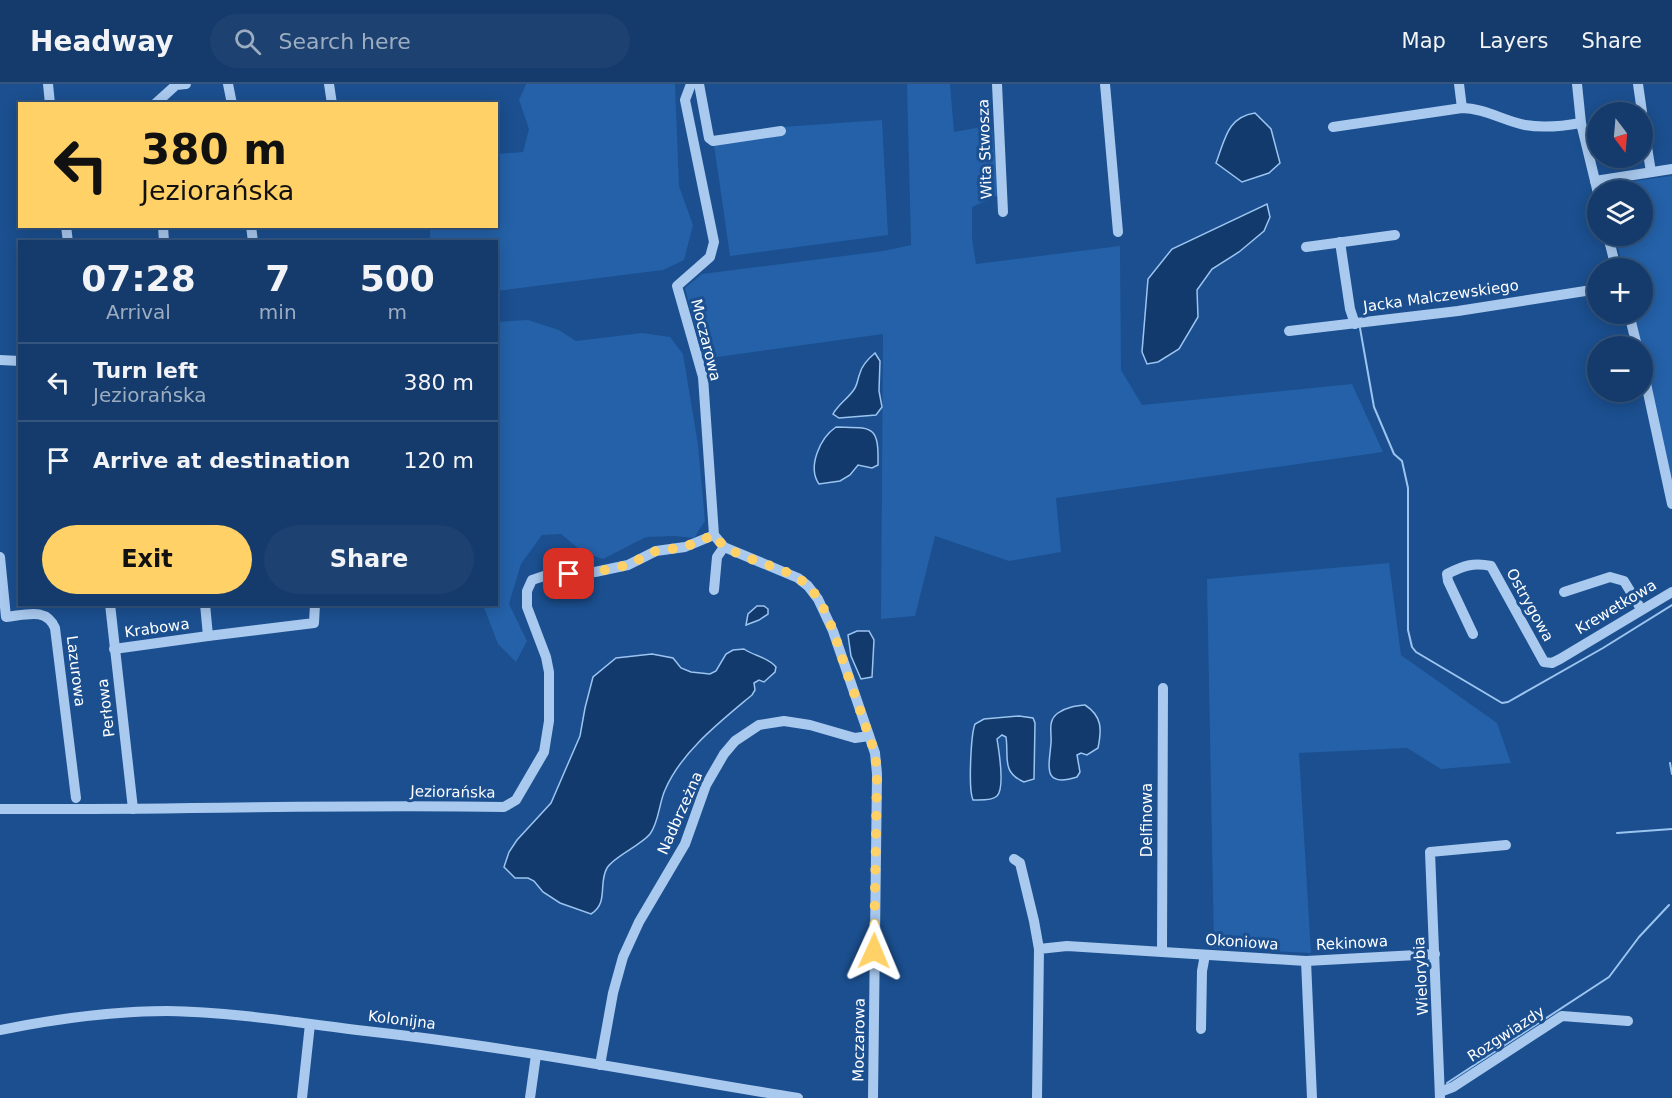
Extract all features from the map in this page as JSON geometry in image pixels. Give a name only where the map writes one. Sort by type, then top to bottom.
[{"type":"street","points":[[48,84],[50,102]]},
{"type":"street","points":[[157,102],[176,86],[186,84]]},
{"type":"street","points":[[228,84],[232,102]]},
{"type":"street","points":[[330,84],[332,102]]},
{"type":"street","name":"Moczarowa","points":[[691,84],[685,100],[714,242],[710,257],[677,286],[703,377],[714,535],[724,547],[798,578],[818,599],[833,631],[875,753],[877,774],[873,1098]]},
{"type":"street","points":[[699,84],[709,138],[713,141],[781,130]]},
{"type":"street","name":"Wita Stwosza","points":[[997,84],[1003,212]]},
{"type":"street","points":[[1105,84],[1118,231]]},
{"type":"street","points":[[1459,84],[1462,108]]},
{"type":"street","points":[[1577,84],[1581,123],[1595,180]]},
{"type":"street","points":[[1638,84],[1640,102]]},
{"type":"street","points":[[1333,127],[1462,108],[1476,109],[1526,125],[1581,123]]},
{"type":"street","points":[[1650,168],[1651,172]]},
{"type":"street","points":[[1601,180],[1672,169]]},
{"type":"street","points":[[1306,247],[1395,235]]},
{"type":"street","points":[[1340,242],[1350,309],[1355,324]]},
{"type":"street","name":"Jacka Malczewskiego","points":[[1289,331],[1458,311],[1587,291]]},
{"type":"street","points":[[0,360],[18,361]]},
{"type":"street","points":[[1650,402],[1672,504]]},
{"type":"street","name":"Jeziorańska","points":[[0,809],[341,805],[504,807],[516,800],[544,752],[549,721],[549,672],[546,657],[527,607],[527,591],[532,580],[546,574],[595,572],[628,565],[656,551],[685,547],[714,535]]},
{"type":"street","points":[[714,590],[717,557],[724,547]]},
{"type":"street","name":"Lazurowa","points":[[0,557],[6,617],[41,614],[51,619],[55,628],[76,798]]},
{"type":"street","name":"Ostrygowa","points":[[1473,633],[1448,581],[1447,574],[1478,563],[1491,566],[1544,662]]},
{"type":"street","points":[[1564,592],[1611,577],[1624,581],[1641,609]]},
{"type":"street","name":"Krewetkowa","points":[[1544,662],[1552,663],[1560,659],[1672,592]]},
{"type":"street","name":"Perłowa","points":[[110,606],[133,809]]},
{"type":"street","name":"Krabowa","points":[[114,649],[208,636],[205,606]]},
{"type":"street","points":[[208,636],[314,623],[315,606]]},
{"type":"street","name":"Delfinowa","points":[[1162,951],[1163,688]]},
{"type":"street","name":"Nadbrzeżna","points":[[600,1065],[613,993],[623,957],[639,922],[686,844],[706,785],[724,754],[735,741],[759,725],[784,721],[810,724],[855,738],[869,736]]},
{"type":"street","name":"Wielorybia","points":[[1440,1095],[1430,852],[1506,845]]},
{"type":"street","points":[[1014,859],[1020,864],[1039,949],[1037,1098]]},
{"type":"street","name":"Okoniowa","points":[[1039,949],[1067,946],[1306,961]]},
{"type":"street","name":"Rekinowa","points":[[1306,961],[1435,954]]},
{"type":"street","points":[[1201,1029],[1205,955]]},
{"type":"street","points":[[1306,961],[1311,1098]]},
{"type":"street","name":"Kolonijna","points":[[0,1030],[65,1018],[149,1012],[207,1013],[427,1038],[600,1065],[761,1095],[798,1098]]},
{"type":"street","name":"Rozgwiazdy","points":[[1440,1095],[1562,1016],[1628,1021]]},
{"type":"street","points":[[302,1098],[310,1024]]},
{"type":"street","points":[[530,1098],[536,1055]]},
{"type":"shaded area","points":[[526,84],[675,84],[679,186],[693,225],[684,260],[663,270],[498,291],[498,240],[430,240],[430,228],[498,228],[498,154],[523,152],[529,129],[519,100]]},
{"type":"shaded area","points":[[907,84],[950,84],[954,132],[992,125],[999,195],[972,207],[972,238],[976,264],[1120,246],[1121,370],[1142,405],[1352,384],[1383,452],[1056,498],[1061,552],[1009,561],[935,536],[915,616],[881,619],[883,334],[703,359],[685,288],[702,274],[883,251],[911,245]]},
{"type":"shaded area","points":[[1255,113],[1271,129],[1280,163],[1269,173],[1242,182],[1216,163],[1228,131],[1238,119]]},
{"type":"shaded area","points":[[882,120],[888,235],[730,256],[714,145],[782,127]]},
{"type":"shaded area","points":[[1672,176],[1672,485],[1653,402],[1653,336],[1638,336],[1634,324],[1653,324],[1653,258],[1620,258],[1618,246],[1653,246],[1653,180],[1642,180]]},
{"type":"shaded area","points":[[1267,204],[1270,217],[1264,231],[1239,252],[1212,269],[1197,290],[1198,317],[1179,349],[1158,362],[1147,364],[1142,352],[1148,279],[1172,249]]},
{"type":"shaded area","points":[[528,320],[559,330],[576,341],[642,333],[670,337],[683,354],[698,445],[705,521],[694,538],[646,537],[603,559],[584,553],[561,534],[542,535],[521,564],[509,604],[527,641],[516,662],[498,644],[483,606],[498,606],[498,322]]},
{"type":"shaded area","points":[[875,353],[880,361],[879,391],[882,407],[876,415],[839,418],[833,414],[855,389],[862,367]]},
{"type":"shaded area","points":[[836,427],[871,431],[877,442],[878,465],[872,468],[858,465],[850,475],[840,481],[819,484],[814,469],[817,453],[825,438]]},
{"type":"shaded area","points":[[1389,563],[1401,655],[1497,723],[1511,763],[1441,769],[1407,748],[1299,753],[1311,953],[1214,948],[1207,579]]},
{"type":"shaded area","points":[[757,606],[764,606],[768,609],[768,614],[746,625],[748,614]]},
{"type":"shaded area","points":[[857,631],[869,631],[874,640],[872,677],[861,679],[851,656],[848,635]]},
{"type":"shaded area","points":[[744,649],[773,664],[776,667],[775,672],[764,682],[759,680],[754,683],[755,690],[752,695],[703,738],[681,763],[665,790],[650,834],[607,868],[603,880],[602,899],[591,914],[560,903],[543,892],[534,881],[528,878],[515,878],[504,867],[509,852],[517,840],[551,803],[580,736],[593,677],[616,658],[652,654],[673,658],[681,668],[691,672],[710,674],[716,671],[726,654],[733,650]]},
{"type":"shaded area","points":[[1085,705],[1098,718],[1100,735],[1098,748],[1087,755],[1081,753],[1077,755],[1080,772],[1077,777],[1058,780],[1050,773],[1049,767],[1052,720],[1064,709]]},
{"type":"shaded area","points":[[1019,716],[1033,718],[1035,723],[1034,779],[1024,782],[1012,774],[1008,763],[1006,737],[1002,735],[997,739],[1001,769],[999,792],[992,799],[973,800],[971,762],[975,724],[984,719]]},
{"type":"waterway","points":[[1360,328],[1374,407],[1394,454],[1402,461],[1408,488],[1408,630],[1412,647],[1416,652],[1502,703],[1508,702],[1603,648],[1672,605]]},
{"type":"waterway","points":[[1670,763],[1672,774]]},
{"type":"waterway","points":[[1617,833],[1672,829]]},
{"type":"waterway","points":[[1447,1083],[1609,977],[1639,937],[1669,905]]},
{"type":"route","points":[[569,574],[595,572],[628,565],[656,551],[685,547],[714,535],[724,547],[782,570],[808,586],[818,599],[833,631],[875,753],[877,817],[874,951]]}]
